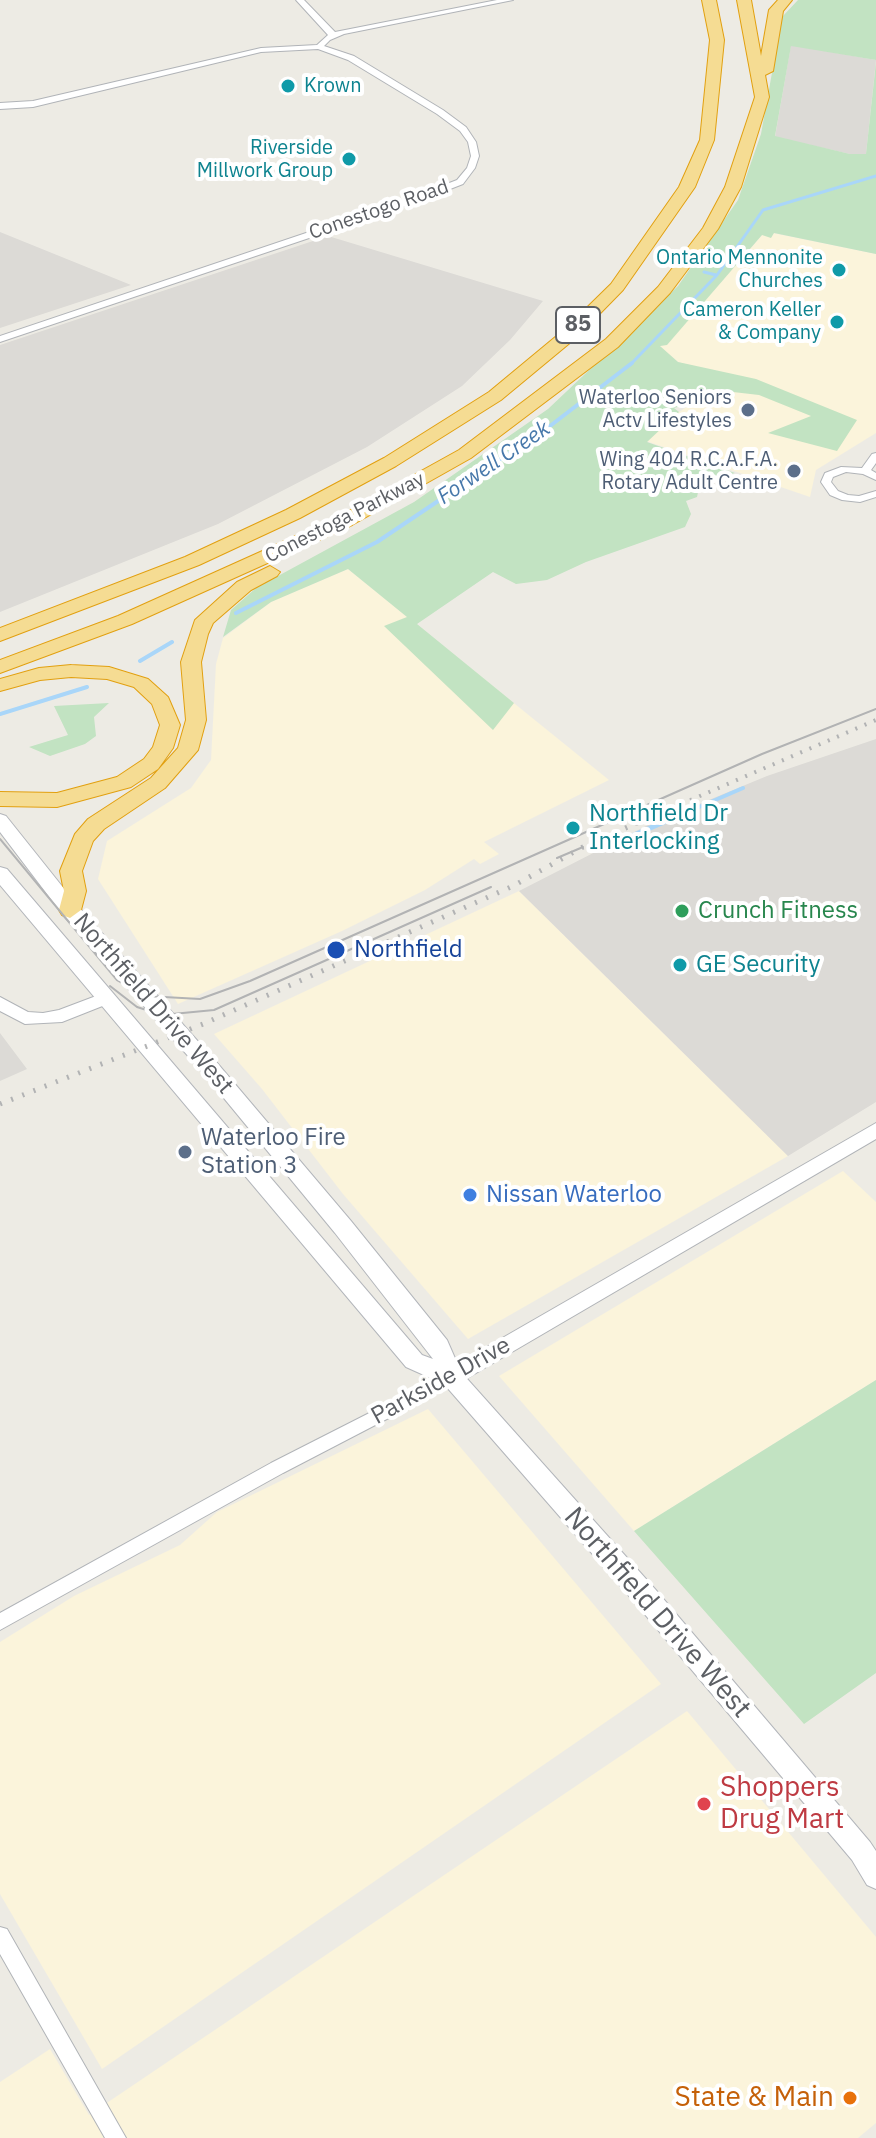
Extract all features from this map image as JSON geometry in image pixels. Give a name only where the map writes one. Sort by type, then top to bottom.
[{"type":"highway","name":"Conestoga Parkway","points":[[0,635],[192,561],[293,514],[390,462],[495,396],[571,333],[617,287],[687,187],[707,140],[714,96],[717,40],[709,0]]},
{"type":"highway","name":"Conestoga Parkway","points":[[0,667],[125,620],[268,558],[429,475],[537,403],[612,343],[664,290],[710,229],[733,187],[762,97],[744,0]]},
{"type":"highway","points":[[762,97],[776,10],[785,0]]},
{"type":"highway","points":[[70,910],[75,891],[71,871],[83,839],[96,824],[158,783],[188,750],[196,720],[191,662],[198,634],[215,608],[244,586],[399,500],[429,475]]},
{"type":"highway","points":[[0,685],[71,671],[109,673],[141,683],[161,701],[170,725],[163,748],[151,764],[124,782],[57,800],[18,802],[0,799]]},
{"type":"main road","name":"Northfield Drive West","points":[[0,820],[70,910],[302,1177],[439,1346],[452,1377],[868,1856],[876,1876]]},
{"type":"main road","name":"Northfield Drive West","points":[[0,873],[414,1361],[452,1377]]},
{"type":"main road","points":[[169,1073],[200,1057]]},
{"type":"main road","points":[[284,1206],[297,1194],[302,1177]]},
{"type":"street","points":[[300,0],[333,35]]},
{"type":"street","points":[[319,47],[333,35],[509,0]]},
{"type":"street","name":"Conestogo Road","points":[[0,106],[41,102],[261,50],[319,47],[351,58],[463,129],[472,142],[475,156],[471,168],[460,182],[0,339]]},
{"type":"street","points":[[865,471],[876,456]]},
{"type":"street","points":[[876,477],[865,471],[833,472],[827,479],[827,486],[834,493],[853,499],[876,494]]},
{"type":"street","points":[[0,1003],[25,1018],[43,1019],[62,1016],[104,999]]},
{"type":"street","name":"Parkside Drive","points":[[0,1622],[265,1475],[452,1377],[876,1130]]},
{"type":"street","points":[[0,1936],[116,2138]]},
{"type":"shaded area","points":[[791,45],[876,60],[866,154],[850,154],[775,137]]},
{"type":"shaded area","points":[[0,232],[131,285],[0,328]]},
{"type":"shaded area","points":[[773,233],[876,254],[876,433],[816,470],[810,497],[646,441],[679,412],[733,377],[678,362],[659,346],[667,344],[762,235]]},
{"type":"shaded area","points":[[328,236],[543,301],[510,340],[462,386],[367,447],[218,524],[0,612],[0,345]]},
{"type":"shaded area","points":[[348,569],[609,780],[484,842],[499,854],[480,864],[474,859],[425,890],[342,931],[178,1004],[98,879],[107,841],[191,788],[211,760],[216,664],[223,638],[271,602]]},
{"type":"shaded area","points":[[876,739],[876,1102],[788,1156],[519,891],[646,826],[767,776]]},
{"type":"shaded area","points":[[519,891],[788,1156],[468,1339],[343,1194],[262,1089],[214,1034]]},
{"type":"shaded area","points":[[0,1033],[27,1069],[0,1081]]},
{"type":"shaded area","points":[[843,1171],[876,1202],[876,1380],[634,1531],[499,1376]]},
{"type":"shaded area","points":[[428,1409],[661,1684],[102,2069],[0,1894],[0,1642],[74,1596],[180,1545],[217,1512]]},
{"type":"shaded area","points":[[687,1711],[876,1937],[876,2123],[858,2138],[0,2138],[0,2082],[50,2049],[89,2115]]},
{"type":"green space","points":[[798,0],[876,0],[876,60],[791,46],[775,136],[850,154],[866,154],[876,62],[876,254],[774,233],[771,238],[762,235],[667,345],[660,346],[678,362],[756,379],[857,420],[837,451],[768,433],[811,416],[759,395],[733,392],[674,408],[679,412],[647,442],[735,473],[700,483],[697,497],[686,501],[691,514],[685,527],[586,562],[547,580],[516,584],[493,572],[417,624],[514,703],[493,730],[384,626],[407,617],[348,569],[271,602],[223,637],[231,610],[256,588],[414,502],[548,409],[678,286],[738,200],[761,134],[782,17]]},
{"type":"green space","points":[[109,703],[94,717],[96,736],[85,744],[50,756],[29,747],[68,735],[54,706]]},
{"type":"green space","points":[[876,1380],[876,1673],[804,1724],[634,1531]]},
{"type":"waterway","name":"Forwell Creek","points":[[632,363],[717,275],[763,210],[876,176]]},
{"type":"waterway","points":[[704,272],[716,275]]},
{"type":"waterway","name":"Forwell Creek","points":[[236,613],[377,542],[550,426],[632,363]]},
{"type":"waterway","name":"Forwell Creek","points":[[140,661],[172,642]]},
{"type":"waterway","name":"Forwell Creek","points":[[0,714],[87,687]]},
{"type":"waterway","points":[[660,824],[743,788]]},
{"type":"waterway","points":[[625,839],[664,822]]},
{"type":"tram line","points":[[0,839],[117,980],[146,996],[200,999],[250,981],[762,754],[876,709]]},
{"type":"tram line","points":[[557,858],[583,847]]},
{"type":"tram line","points":[[110,986],[137,1007],[162,1015],[214,1010],[491,887]]},
{"type":"railway","points":[[635,824],[876,720]]},
{"type":"railway","points":[[0,1104],[203,1024],[513,886],[583,847],[639,822]]},
{"type":"place","name":"Krown","points":[[288,86]]},
{"type":"place","name":"Riverside Millwork Group","points":[[349,159]]},
{"type":"place","name":"Ontario Mennonite Churches","points":[[839,270]]},
{"type":"place","name":"Cameron Keller & Company","points":[[837,322]]},
{"type":"place","name":"Waterloo Seniors Actv Lifestyles","points":[[748,410]]},
{"type":"place","name":"Wing 404 R.C.A.F.A. Rotary Adult Centre","points":[[794,471]]},
{"type":"place","name":"Northfield Dr Interlocking","points":[[573,828]]},
{"type":"place","name":"Crunch Fitness","points":[[682,911]]},
{"type":"place","name":"Northfield","points":[[336,950]]},
{"type":"place","name":"GE Security","points":[[680,965]]},
{"type":"place","name":"Waterloo Fire Station 3","points":[[185,1152]]},
{"type":"place","name":"Nissan Waterloo","points":[[470,1195]]},
{"type":"place","name":"Shoppers Drug Mart","points":[[704,1804]]},
{"type":"place","name":"State & Main","points":[[850,2098]]}]
